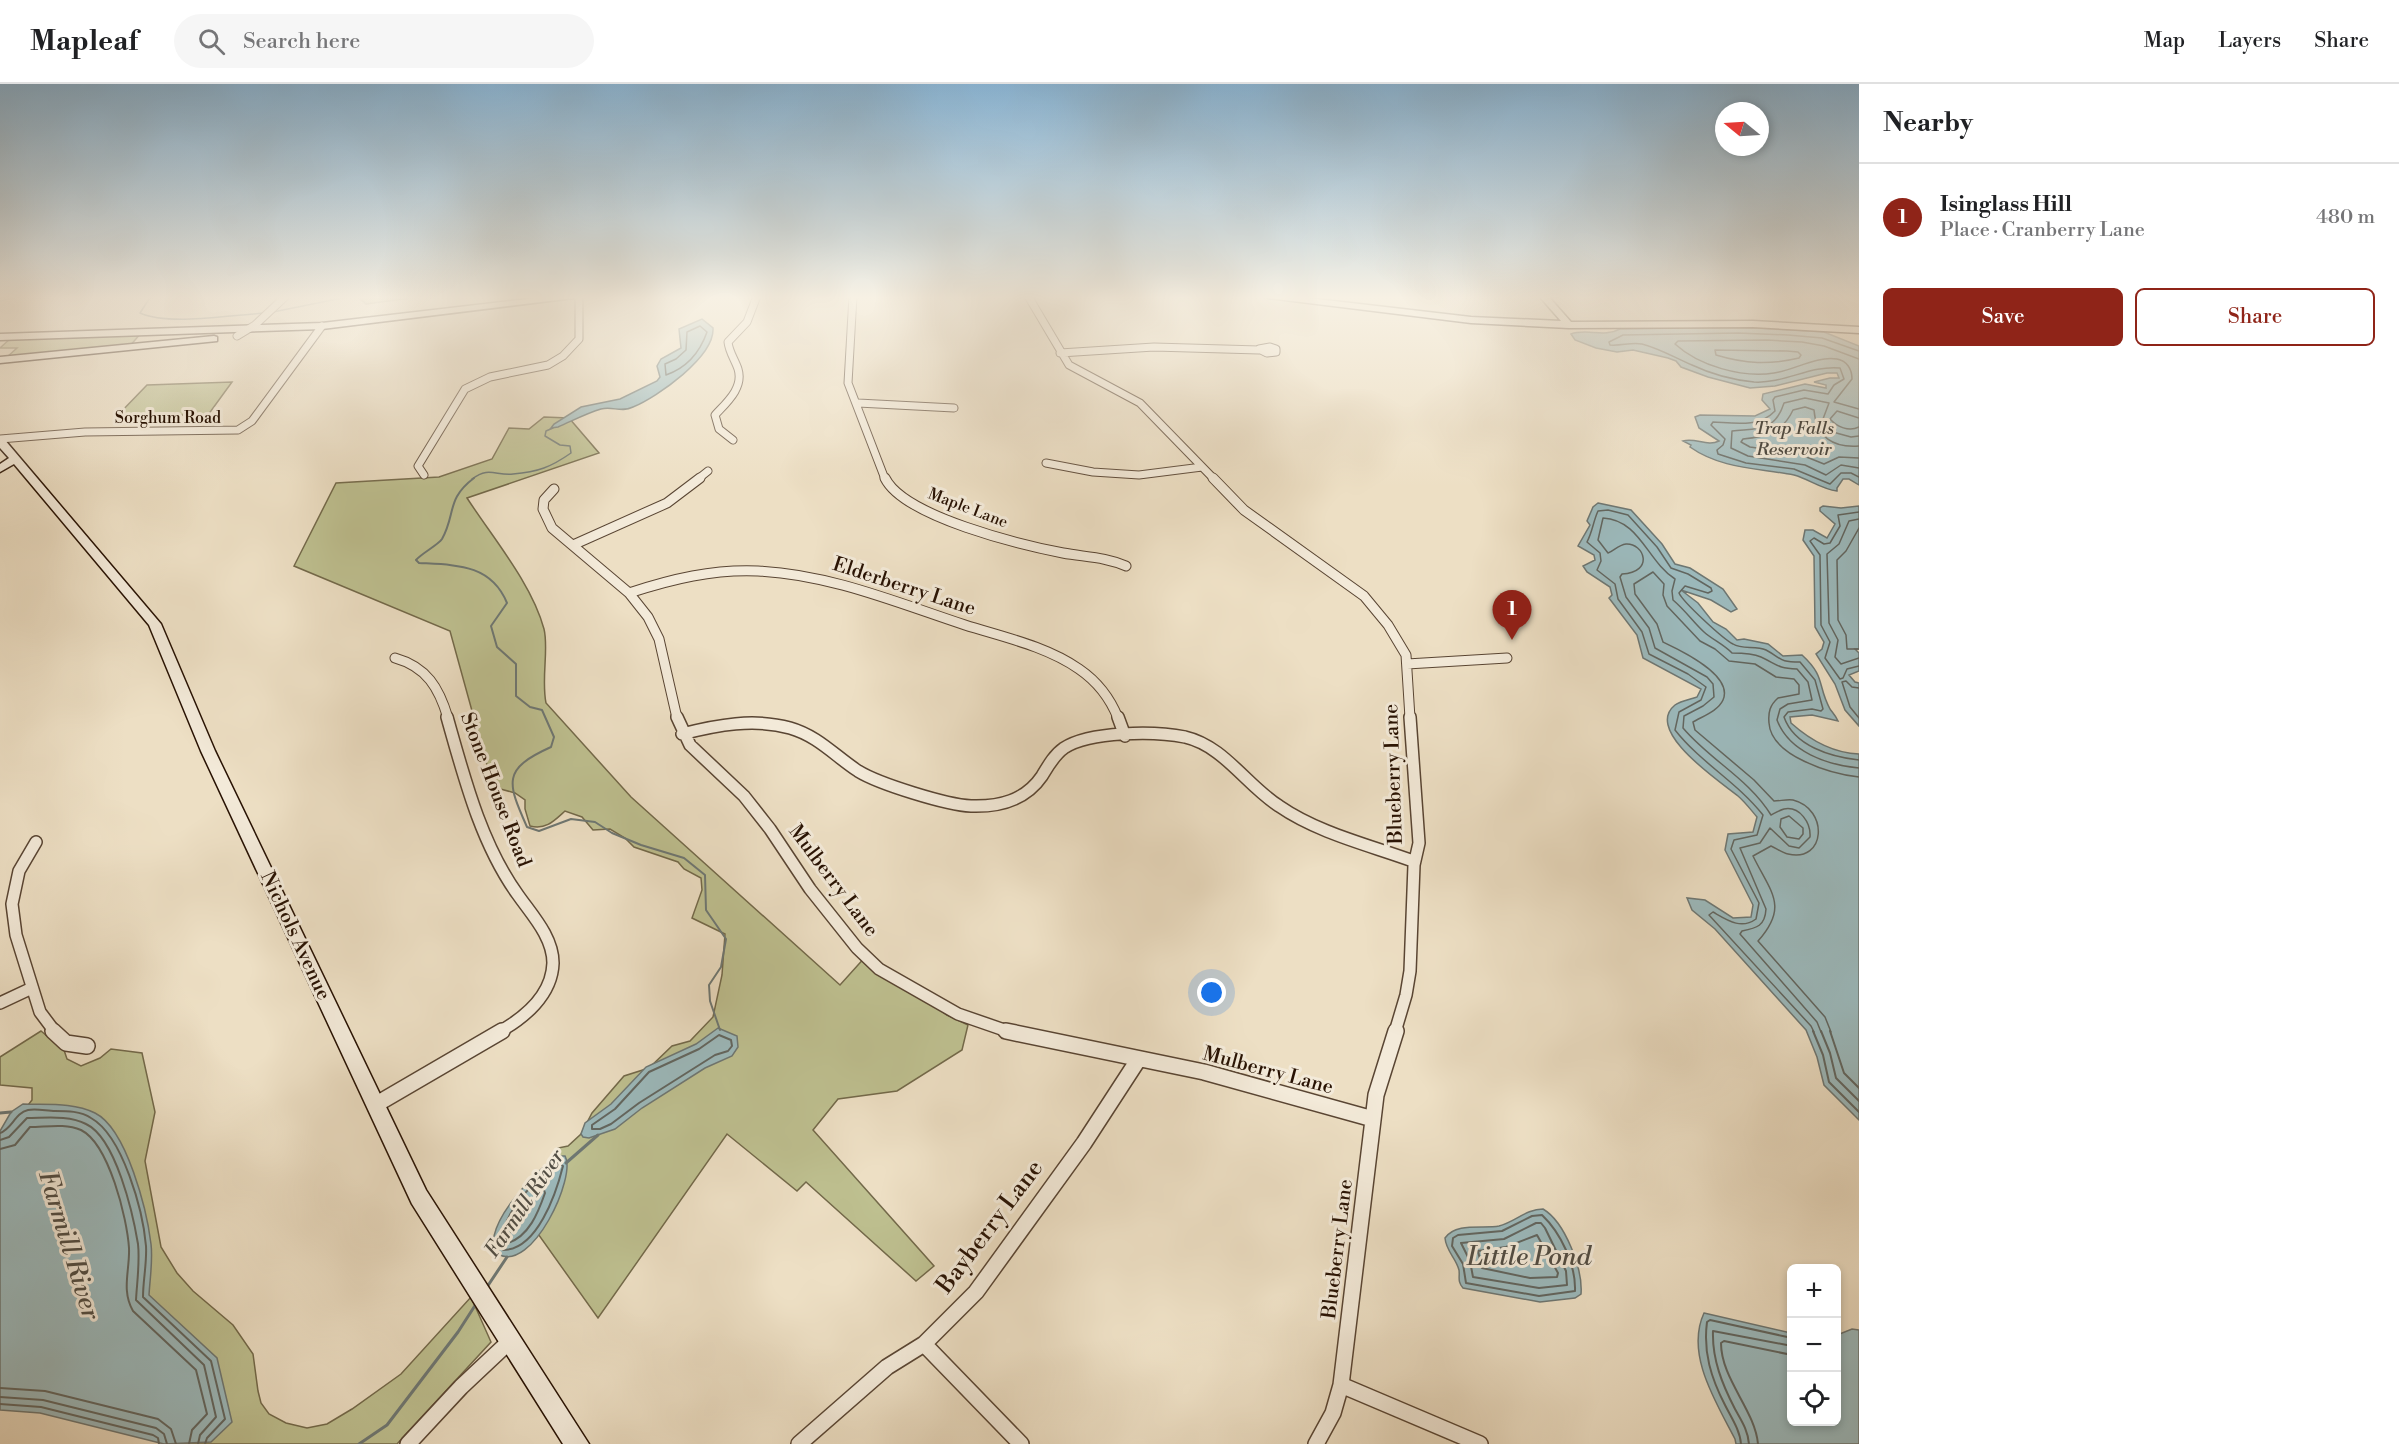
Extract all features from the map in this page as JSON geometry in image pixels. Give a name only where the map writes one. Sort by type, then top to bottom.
[{"type":"main road","points":[[0,370],[27,359]]},
{"type":"main road","name":"Nichols Avenue","points":[[0,440],[155,624],[208,751],[419,1197],[577,1444]]},
{"type":"main road","points":[[0,470],[15,459]]},
{"type":"street","name":"Sorghum Road","points":[[0,440],[85,432],[238,430],[252,422],[298,359]]},
{"type":"street","points":[[424,475],[418,466],[465,388],[490,377],[548,365],[557,359]]},
{"type":"street","points":[[732,359],[739,371],[738,387],[715,416],[719,429],[733,440]]},
{"type":"street","name":"Maple Lane","points":[[849,359],[848,383],[886,481],[902,497],[931,512],[1010,540],[1063,553],[1112,560],[1126,566]]},
{"type":"street","name":"Blueberry Lane","points":[[1065,359],[1069,365],[1140,403],[1244,510],[1364,596],[1388,625],[1406,655],[1419,843],[1413,861],[1414,904],[1406,1000],[1380,1073],[1346,1326],[1341,1385],[1333,1413],[1316,1444]]},
{"type":"street","points":[[858,404],[954,408]]},
{"type":"street","points":[[1046,464],[1094,472],[1139,475],[1202,467]]},
{"type":"street","points":[[573,545],[668,503],[708,471]]},
{"type":"street","name":"Mulberry Lane","points":[[554,489],[544,500],[546,519],[552,528],[629,593],[648,617],[659,639],[682,734],[696,753],[744,796],[770,829],[810,889],[857,948],[879,969],[958,1014],[1015,1034],[1204,1072],[1373,1119]]},
{"type":"street","name":"Elderberry Lane","points":[[629,593],[659,580],[704,572],[793,574],[844,585],[1040,651],[1074,667],[1101,688],[1112,703],[1125,736]]},
{"type":"street","name":"Stone House Road","points":[[375,1105],[517,1022],[534,1008],[547,988],[553,969],[552,950],[502,872],[438,690],[420,668],[408,661],[395,658]]},
{"type":"street","points":[[1407,664],[1507,658]]},
{"type":"street","points":[[682,734],[726,724],[778,725],[808,735],[825,744],[859,771],[875,778],[965,806],[990,807],[1024,796],[1034,787],[1047,765],[1060,751],[1072,744],[1087,739],[1125,736],[1166,735],[1193,738],[1214,749],[1260,794],[1290,813],[1413,861]]},
{"type":"street","points":[[36,842],[19,871],[12,904],[16,935],[40,1012],[66,1042],[87,1046]]},
{"type":"street","points":[[0,1003],[32,988]]},
{"type":"street","name":"Bayberry Lane","points":[[799,1444],[887,1367],[924,1344],[976,1292],[1084,1143],[1138,1060]]},
{"type":"street","points":[[408,1444],[461,1387],[510,1341]]},
{"type":"street","points":[[924,1344],[1021,1444]]},
{"type":"street","points":[[1341,1385],[1480,1444]]},
{"type":"green space","points":[[232,382],[208,415],[118,415],[147,385]]},
{"type":"green space","points":[[544,417],[569,418],[599,453],[467,498],[521,578],[538,612],[544,629],[546,646],[544,684],[546,703],[631,797],[840,985],[867,955],[947,1015],[968,1025],[962,1050],[897,1091],[838,1099],[813,1130],[934,1266],[916,1281],[806,1182],[797,1191],[727,1134],[598,1318],[521,1210],[559,1156],[558,1148],[568,1146],[581,1134],[592,1113],[624,1076],[649,1068],[672,1046],[690,1041],[713,1017],[722,975],[725,934],[692,918],[702,890],[701,878],[684,869],[678,862],[634,847],[610,829],[593,830],[582,817],[565,811],[545,826],[530,826],[525,800],[515,793],[493,787],[450,631],[294,566],[336,483],[439,477],[492,459],[509,428],[529,429]]},
{"type":"green space","points":[[41,1031],[64,1050],[67,1059],[81,1066],[100,1058],[111,1049],[142,1053],[155,1112],[145,1161],[161,1247],[177,1273],[193,1291],[233,1325],[253,1354],[261,1403],[269,1414],[286,1423],[307,1428],[327,1424],[401,1374],[471,1297],[491,1342],[397,1444],[172,1444],[8,1131],[32,1100],[32,1088],[0,1085],[0,1057]]},
{"type":"water","points":[[661,359],[698,359],[683,375],[656,395],[629,409],[601,409],[551,428],[581,407],[620,399],[657,381],[660,377],[657,366]]},
{"type":"water","name":"Trap Falls Reservoir","points":[[1672,359],[1859,359],[1859,485],[1849,479],[1843,479],[1837,491],[1794,475],[1727,464],[1702,454],[1683,441],[1714,443],[1719,441],[1699,428],[1695,417],[1700,415],[1755,416],[1770,409],[1762,400],[1763,394],[1805,384],[1826,388],[1826,385],[1814,382],[1839,378],[1837,373],[1827,373],[1775,386],[1750,388],[1708,377],[1681,367]]},
{"type":"water","points":[[1598,503],[1631,510],[1662,544],[1675,564],[1690,568],[1723,589],[1737,609],[1731,612],[1711,600],[1681,590],[1698,603],[1713,622],[1726,629],[1737,640],[1744,639],[1768,644],[1783,656],[1802,655],[1815,669],[1826,701],[1838,721],[1812,715],[1790,717],[1791,723],[1822,744],[1840,751],[1859,754],[1859,1120],[1824,1085],[1817,1057],[1806,1030],[1715,929],[1692,910],[1687,898],[1705,900],[1733,918],[1751,917],[1753,905],[1725,850],[1728,834],[1753,832],[1757,817],[1746,803],[1688,755],[1676,742],[1669,728],[1668,716],[1675,705],[1697,697],[1701,689],[1643,658],[1637,635],[1609,598],[1612,595],[1610,587],[1587,572],[1583,566],[1595,560],[1594,555],[1578,546],[1590,525],[1587,521],[1593,507]]},
{"type":"water","name":"Trap Falls Reservoir","points":[[1823,506],[1841,508],[1859,506],[1859,649],[1855,649],[1859,653],[1859,671],[1849,675],[1859,683],[1859,726],[1845,710],[1835,684],[1816,654],[1822,649],[1824,642],[1815,627],[1814,556],[1803,540],[1805,530],[1813,530],[1827,538],[1835,524],[1820,511]]},
{"type":"water","points":[[718,1028],[737,1036],[738,1047],[732,1056],[705,1068],[642,1108],[615,1129],[589,1138],[583,1137],[581,1134],[585,1123],[611,1104],[646,1067],[696,1044]]},
{"type":"water","points":[[23,1104],[59,1105],[87,1109],[106,1122],[117,1136],[126,1153],[140,1192],[149,1230],[152,1256],[149,1295],[217,1358],[232,1422],[211,1442],[164,1444],[40,1413],[0,1410],[0,1131],[11,1112]]},
{"type":"water","points":[[559,1156],[565,1156],[567,1167],[558,1201],[549,1220],[524,1250],[511,1256],[498,1254],[493,1238],[511,1202],[540,1170]]},
{"type":"water","name":"Little Pond","points":[[1543,1209],[1558,1224],[1571,1247],[1579,1272],[1581,1294],[1575,1298],[1540,1302],[1461,1286],[1458,1266],[1446,1243],[1445,1238],[1450,1233],[1463,1228],[1499,1226],[1531,1211]]},
{"type":"water","points":[[1704,1313],[1787,1332],[1787,1426],[1841,1426],[1841,1333],[1852,1329],[1859,1330],[1859,1444],[1736,1444],[1705,1378],[1698,1345],[1699,1329]]},
{"type":"waterway","name":"Farmill River","points":[[472,479],[488,472],[507,474],[530,472],[564,458],[571,453],[570,446],[560,445],[545,436],[546,431],[553,428]]},
{"type":"waterway","name":"Farmill River","points":[[474,478],[455,500],[442,539],[416,560],[419,563],[459,566],[482,574],[500,590],[507,603],[491,626],[497,647],[516,664],[516,696],[530,707],[542,710],[554,737],[551,747],[524,762],[513,778],[515,799],[527,827],[539,831],[571,819],[595,822],[612,833],[641,845],[684,858],[705,875],[706,910],[726,939],[721,967],[709,985],[710,1001],[720,1030]]},
{"type":"waterway","name":"Farmill River","points":[[0,1113],[11,1112]]},
{"type":"waterway","name":"Farmill River","points":[[566,1163],[598,1135]]},
{"type":"waterway","name":"Farmill River","points":[[487,1287],[507,1257]]},
{"type":"waterway","name":"Farmill River","points":[[359,1444],[387,1425],[458,1332],[476,1304]]},
{"type":"place","name":"Isinglass Hill","points":[[1512,640]]}]
